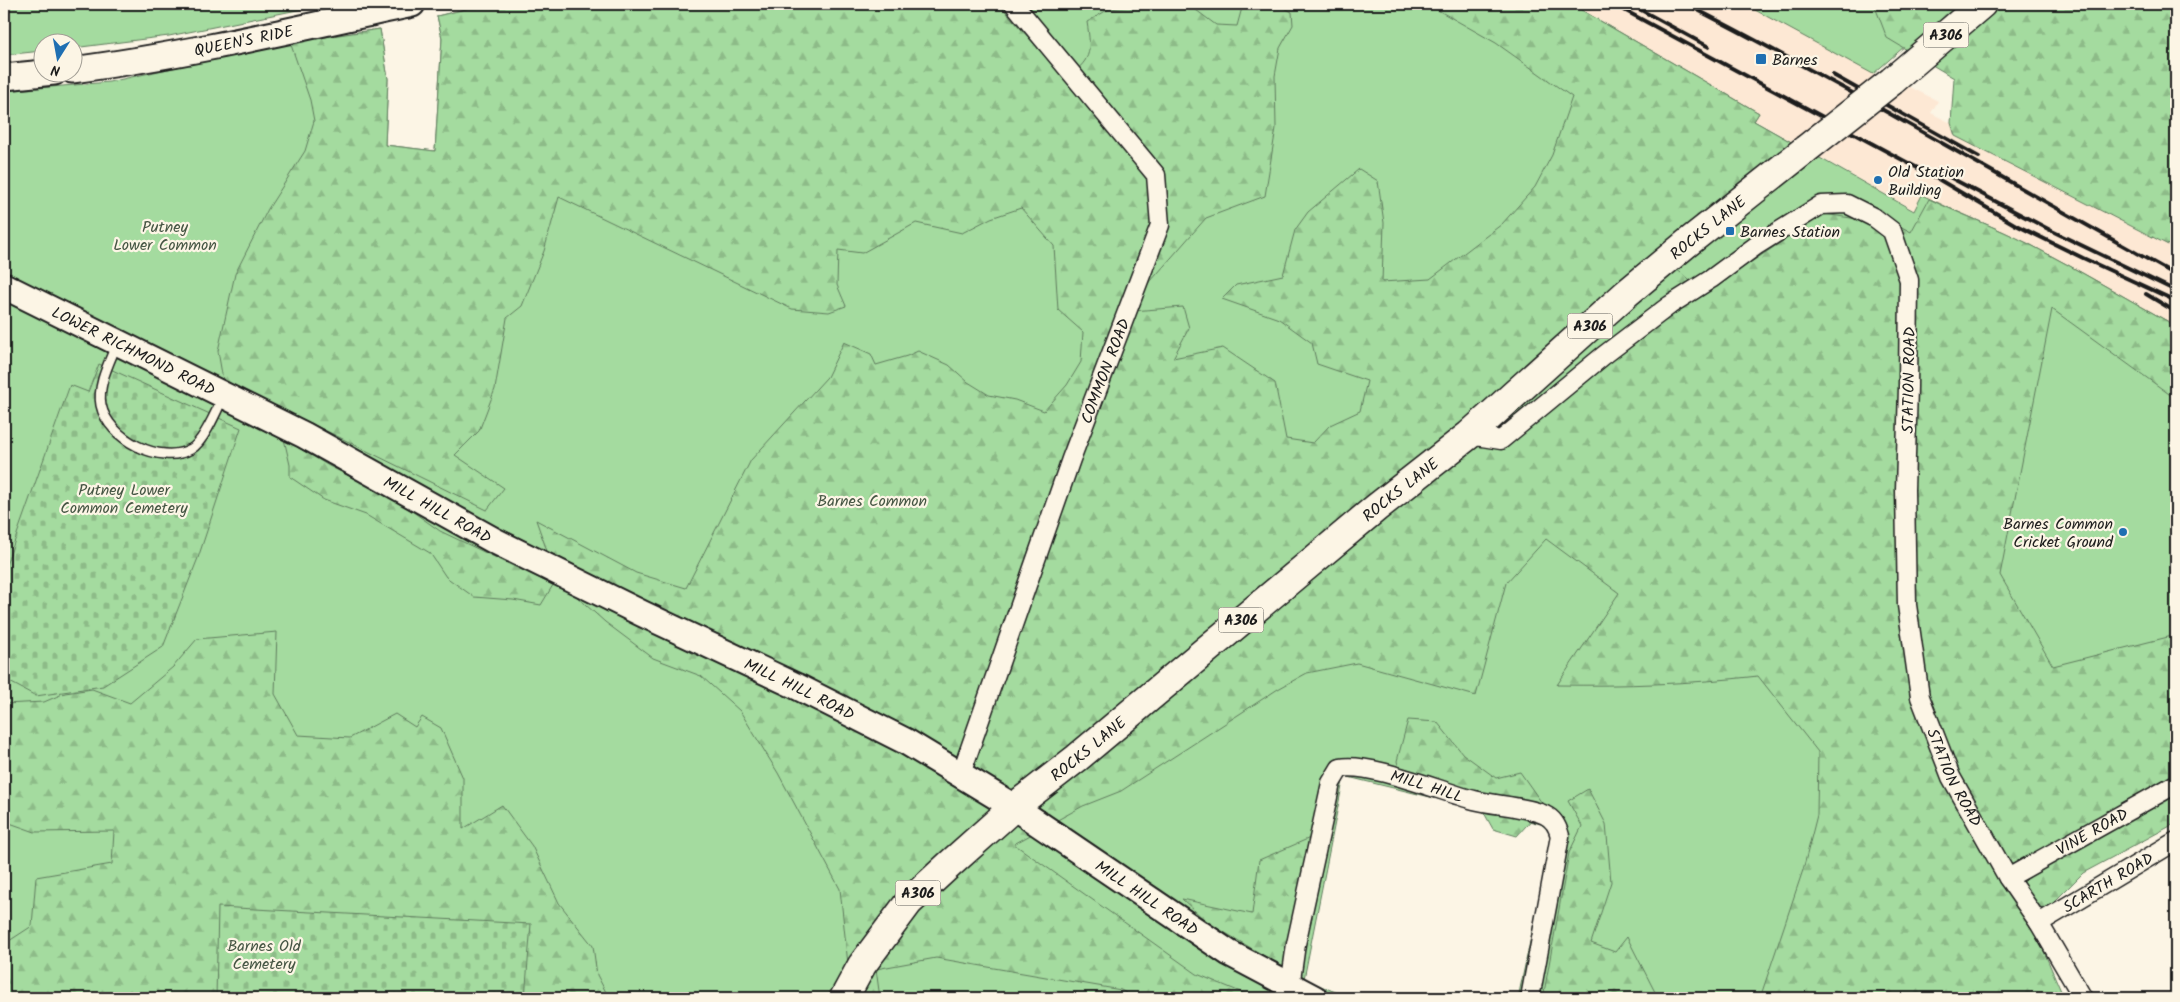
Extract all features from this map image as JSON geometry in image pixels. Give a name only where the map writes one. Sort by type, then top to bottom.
[{"type":"main road","name":"QUEEN'S RIDE","points":[[82,69],[116,64],[350,11],[412,4]]},
{"type":"main road","name":"ROCKS LANE","points":[[844,998],[862,966],[909,902],[1014,807],[1077,758],[1376,508],[1469,435],[1627,293],[1910,66],[1982,4]]},
{"type":"main road","points":[[4,77],[32,74]]},
{"type":"main road","name":"LOWER RICHMOND ROAD","points":[[4,286],[265,416]]},
{"type":"main road","name":"MILL HILL ROAD","points":[[265,416],[304,435],[493,540],[643,614],[796,686],[904,741],[1014,807],[1229,953],[1290,987],[1314,998]]},
{"type":"street","name":"COMMON ROAD","points":[[961,774],[1071,459],[1160,225],[1156,175],[1014,4]]},
{"type":"street","name":"STATION ROAD","points":[[1469,435],[1501,440],[1670,304],[1711,279],[1757,245],[1821,205],[1847,204],[1875,218],[1892,231],[1908,280],[1908,387],[1905,490],[1907,605],[1920,697],[1952,777],[2008,878],[2039,923],[2082,998]]},
{"type":"street","name":"MILL HILL","points":[[1290,987],[1296,944],[1331,783],[1340,768],[1354,767],[1395,776],[1473,800],[1544,814],[1558,828],[1560,836],[1530,998]]},
{"type":"street","name":"VINE ROAD","points":[[2008,878],[2176,784]]},
{"type":"street","name":"SCARTH ROAD","points":[[2039,923],[2176,841]]},
{"type":"lane","points":[[117,342],[103,377],[101,405],[113,429],[130,443],[149,452],[170,454],[192,449],[208,430],[224,395]]},
{"type":"shaded area","points":[[1571,4],[1744,4],[1873,73],[1910,87],[1938,101],[1931,113],[1951,123],[1955,136],[2176,249],[2176,326],[2029,244],[1977,219],[1964,216],[1922,195],[1915,211],[1754,120],[1759,113]]},
{"type":"green space","points":[[4,4],[327,4],[169,36],[82,47],[82,32],[32,32],[32,52],[4,55]]},
{"type":"green space","name":"Barnes Common","points":[[486,4],[1571,4],[1759,113],[1754,121],[1914,211],[1922,195],[2029,244],[2176,326],[2176,771],[1990,875],[2063,998],[1518,998],[1553,834],[1541,824],[1344,776],[1304,979],[1350,998],[4,998],[4,91],[109,82],[290,42],[380,29],[388,79],[385,145],[435,151],[442,38],[437,16]]},
{"type":"green space","points":[[486,4],[999,4],[1065,79],[1080,67],[1088,55],[1087,22],[1109,9],[1160,4],[1192,7],[1216,25],[1237,26],[1243,4],[1277,4],[1292,12],[1293,25],[1280,48],[1275,76],[1276,128],[1265,196],[1206,218],[1150,282],[1132,276],[1120,312],[1183,307],[1189,328],[1173,358],[1223,348],[1275,383],[1286,439],[1313,443],[1330,425],[1360,411],[1367,381],[1317,364],[1312,343],[1279,319],[1222,299],[1236,285],[1283,275],[1295,230],[1308,212],[1359,169],[1378,181],[1384,223],[1382,282],[1430,279],[1502,224],[1535,187],[1552,155],[1572,97],[1496,43],[1427,4],[1571,4],[1759,113],[1754,121],[1793,143],[1659,254],[1704,293],[1824,214],[1898,225],[1911,232],[1929,199],[2029,244],[2176,326],[2176,399],[2052,309],[2000,575],[2053,666],[2176,635],[2176,823],[2083,873],[2032,924],[2064,998],[1760,998],[1803,870],[1817,815],[1818,752],[1758,676],[1658,684],[1557,685],[1619,593],[1546,539],[1506,583],[1476,696],[1357,663],[1307,673],[1278,689],[1121,791],[1083,806],[1014,844],[1197,974],[1255,998],[1134,998],[1121,990],[936,958],[876,969],[880,998],[847,998],[849,974],[840,889],[778,773],[740,711],[701,676],[653,658],[605,622],[557,579],[536,520],[636,573],[686,588],[751,460],[827,377],[844,342],[871,354],[876,365],[918,351],[949,365],[968,382],[989,395],[1015,400],[1044,411],[1067,385],[1081,362],[1083,332],[1058,310],[1054,246],[1021,208],[991,218],[962,233],[916,223],[862,253],[838,250],[837,285],[846,306],[829,312],[792,309],[559,197],[544,251],[522,306],[507,318],[495,389],[479,431],[455,455],[504,488],[487,510],[223,380],[218,351],[235,274],[268,209],[305,151],[314,121],[310,100],[290,42],[380,29],[388,79],[385,145],[435,151],[442,38],[437,16]]},
{"type":"green space","points":[[1744,4],[1953,4],[1873,74]]},
{"type":"green space","points":[[1874,4],[2176,4],[2176,249],[1955,136],[1951,123],[1954,78],[1887,38]]},
{"type":"green space","name":"Putney Lower Common Cemetery","points":[[99,364],[241,428],[198,558],[163,647],[103,686],[36,696],[4,679],[4,571],[70,385],[88,392]]},
{"type":"green space","points":[[284,439],[329,466],[392,497],[440,531],[553,585],[541,605],[513,600],[474,597],[446,577],[430,553],[366,515],[324,500],[290,477],[290,465]]},
{"type":"green space","points":[[277,632],[275,694],[298,735],[350,738],[395,714],[415,727],[422,717],[441,728],[463,778],[463,829],[502,805],[532,846],[559,903],[593,946],[597,975],[609,998],[4,998],[4,940],[9,941],[32,926],[36,877],[112,864],[114,831],[35,832],[4,821],[4,704],[44,702],[65,693],[92,689],[130,703],[173,667],[197,639]]},
{"type":"green space","points":[[1408,720],[1437,722],[1463,754],[1496,778],[1520,772],[1544,806],[1517,836],[1493,829],[1473,793],[1402,782],[1397,761]]},
{"type":"green space","points":[[1588,789],[1606,824],[1611,882],[1591,943],[1615,952],[1627,937],[1656,994],[1663,998],[1543,998],[1569,853],[1582,826],[1568,801]]},
{"type":"green space","points":[[1310,838],[1283,967],[1207,922],[1182,899],[1252,914],[1259,860]]},
{"type":"green space","name":"Barnes Old Cemetery","points":[[218,907],[531,924],[525,998],[216,998]]},
{"type":"railway","points":[[1613,4],[1938,179],[2016,225],[2176,301]]},
{"type":"railway","points":[[1630,4],[1709,47]]},
{"type":"railway","points":[[1686,4],[1871,103],[2176,275]]},
{"type":"railway","points":[[1833,75],[1979,157]]},
{"type":"railway","points":[[1938,171],[2052,231],[2176,291]]},
{"type":"railway","points":[[2146,294],[2176,312]]},
{"type":"place","name":"Barnes","points":[[1761,59]]},
{"type":"place","name":"Old Station Building","points":[[1878,180]]},
{"type":"place","name":"Barnes Station","points":[[1730,231]]},
{"type":"place","name":"Barnes Common Cricket Ground","points":[[2123,532]]},
{"type":"park label","name":"Putney Lower Common","points":[[165,235]]}]
